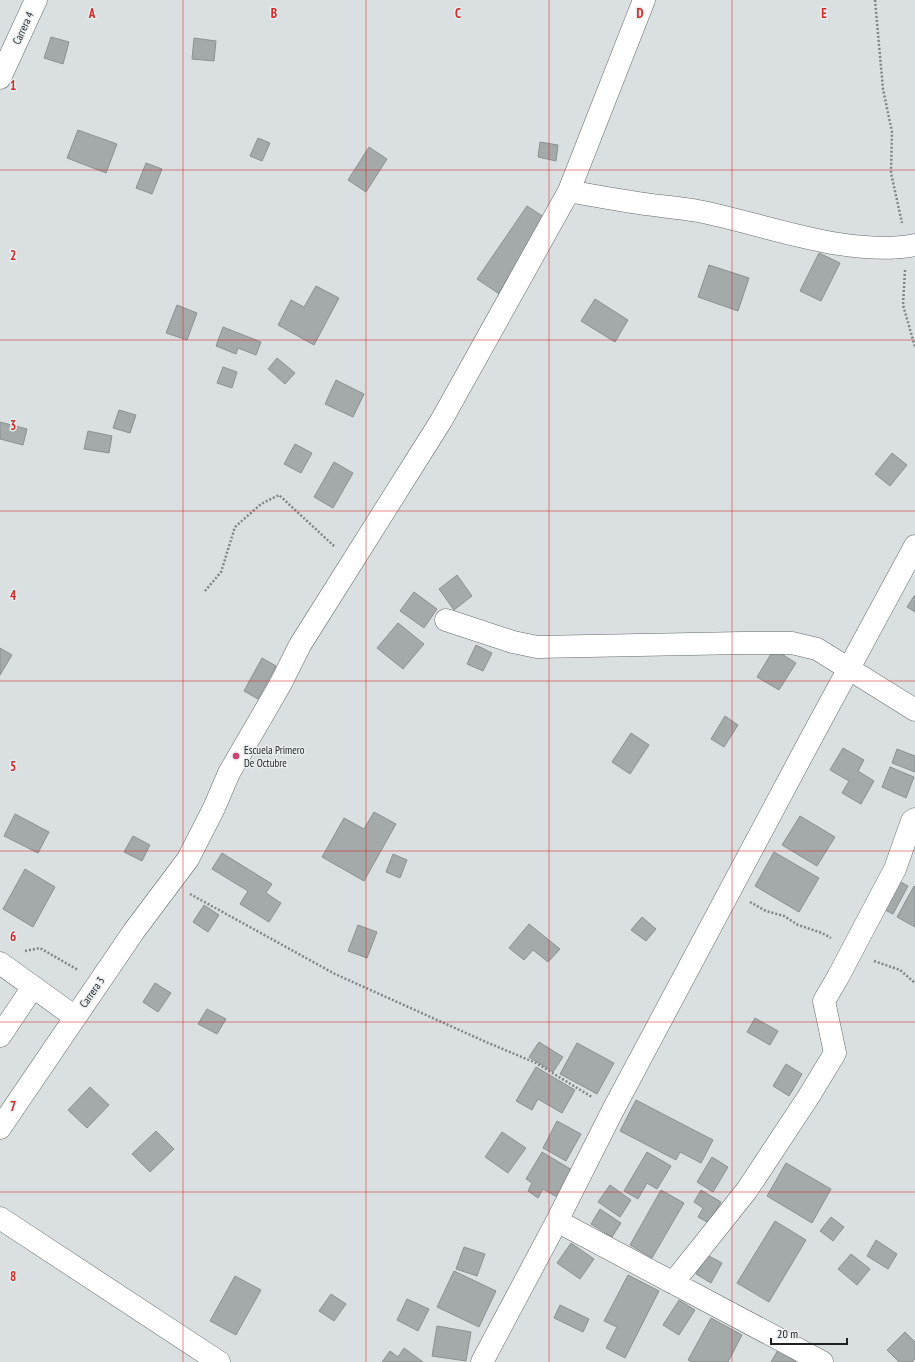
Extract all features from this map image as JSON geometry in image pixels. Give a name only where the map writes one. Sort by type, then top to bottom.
[{"type":"street","name":"Carrera 4","points":[[0,78],[36,0]]},
{"type":"street","name":"Carrera 3","points":[[0,1128],[134,931],[170,885],[188,859],[214,808],[229,773],[280,685],[300,645],[441,421],[569,192],[644,0]]},
{"type":"street","points":[[569,192],[697,211],[830,243],[873,248],[905,247],[915,245]]},
{"type":"street","points":[[482,1362],[557,1221],[613,1110],[848,668],[915,546]]},
{"type":"street","points":[[446,620],[513,642],[538,647],[792,643],[817,649],[915,710]]},
{"type":"street","points":[[673,1283],[747,1190],[809,1096],[835,1053],[824,1001],[852,951],[894,868],[912,821],[915,819]]},
{"type":"street","points":[[0,963],[75,1017]]},
{"type":"street","points":[[0,1036],[33,987]]},
{"type":"street","points":[[0,1218],[219,1362]]},
{"type":"street","points":[[557,1221],[822,1362]]},
{"type":"path","points":[[875,0],[883,89],[892,132],[892,173]]},
{"type":"path","points":[[205,591],[221,572],[235,527],[261,504],[279,495],[352,562]]},
{"type":"path","points":[[170,885],[197,898],[335,974],[536,1063],[613,1110]]},
{"type":"path","points":[[730,892],[766,911],[784,916],[798,925],[822,933],[859,955],[900,970],[915,983]]},
{"type":"path","points":[[20,952],[40,948],[99,983]]},
{"type":"building","points":[[51,37],[69,42],[63,64],[44,58]]},
{"type":"building","points":[[194,38],[216,41],[214,61],[192,59]]},
{"type":"building","points":[[78,130],[117,144],[106,173],[67,158]]},
{"type":"building","points":[[258,138],[270,143],[262,161],[250,156]]},
{"type":"building","points":[[540,142],[558,145],[556,161],[538,157]]},
{"type":"building","points":[[369,147],[387,159],[366,192],[348,180]]},
{"type":"building","points":[[146,163],[162,169],[152,194],[136,188]]},
{"type":"building","points":[[527,206],[550,221],[501,295],[477,279]]},
{"type":"building","points":[[819,253],[840,263],[821,301],[800,291]]},
{"type":"building","points":[[709,265],[749,278],[738,311],[698,297]]},
{"type":"building","points":[[316,286],[339,298],[314,345],[278,325],[291,300],[304,307]]},
{"type":"building","points":[[595,299],[628,320],[615,342],[581,321]]},
{"type":"building","points":[[177,305],[197,313],[187,340],[166,333]]},
{"type":"building","points":[[223,327],[261,342],[256,355],[238,348],[236,354],[216,346]]},
{"type":"building","points":[[277,358],[295,373],[285,384],[268,369]]},
{"type":"building","points":[[223,367],[237,372],[232,388],[217,383]]},
{"type":"building","points":[[336,380],[364,394],[353,417],[325,404]]},
{"type":"building","points":[[119,410],[136,415],[130,433],[113,428]]},
{"type":"building","points":[[0,422],[27,429],[23,445],[0,439]]},
{"type":"building","points":[[88,431],[112,436],[109,453],[84,449]]},
{"type":"building","points":[[295,444],[312,453],[301,473],[284,464]]},
{"type":"building","points":[[892,453],[907,465],[890,486],[875,474]]},
{"type":"building","points":[[334,462],[353,473],[333,508],[314,497]]},
{"type":"building","points":[[457,575],[472,596],[454,610],[439,589]]},
{"type":"building","points":[[414,592],[437,609],[424,628],[400,611]]},
{"type":"building","points":[[915,596],[915,612],[907,607]]},
{"type":"building","points":[[398,623],[424,644],[403,669],[377,648]]},
{"type":"building","points":[[476,645],[492,653],[483,671],[467,664]]},
{"type":"building","points":[[0,648],[12,655],[0,675]]},
{"type":"building","points":[[774,649],[796,663],[779,690],[757,677]]},
{"type":"building","points":[[262,658],[276,666],[258,699],[244,691]]},
{"type":"building","points":[[725,716],[738,725],[724,747],[711,739]]},
{"type":"building","points":[[631,733],[649,745],[630,774],[612,762]]},
{"type":"building","points":[[843,748],[864,760],[858,771],[874,781],[861,804],[842,793],[849,781],[830,770]]},
{"type":"building","points":[[897,749],[915,756],[915,772],[892,763]]},
{"type":"building","points":[[890,767],[914,777],[906,798],[882,787]]},
{"type":"building","points":[[374,812],[396,824],[364,881],[322,857],[344,818],[364,829]]},
{"type":"building","points":[[15,814],[49,832],[38,853],[4,836]]},
{"type":"building","points":[[800,816],[835,837],[817,866],[782,845]]},
{"type":"building","points":[[133,836],[150,845],[142,861],[124,852]]},
{"type":"building","points":[[774,852],[819,878],[799,912],[755,886]]},
{"type":"building","points":[[222,853],[272,884],[266,893],[281,903],[269,922],[240,904],[248,891],[212,869]]},
{"type":"building","points":[[393,854],[407,860],[400,878],[386,872]]},
{"type":"building","points":[[25,869],[55,887],[33,927],[3,909]]},
{"type":"building","points":[[893,878],[908,886],[893,914],[877,906]]},
{"type":"building","points":[[914,886],[915,887],[915,927],[897,917]]},
{"type":"building","points":[[204,905],[219,915],[208,932],[193,922]]},
{"type":"building","points":[[642,917],[656,929],[646,941],[631,930]]},
{"type":"building","points":[[529,924],[560,949],[548,962],[533,950],[524,960],[509,948]]},
{"type":"building","points":[[358,925],[377,932],[367,958],[348,951]]},
{"type":"building","points":[[155,983],[171,993],[158,1012],[143,1002]]},
{"type":"building","points":[[207,1009],[226,1019],[217,1034],[198,1024]]},
{"type":"building","points":[[755,1018],[778,1031],[770,1045],[747,1032]]},
{"type":"building","points":[[539,1042],[563,1057],[553,1072],[529,1057]]},
{"type":"building","points":[[577,1043],[614,1063],[597,1094],[560,1074]]},
{"type":"building","points":[[786,1064],[802,1074],[789,1096],[773,1086]]},
{"type":"building","points":[[536,1067],[575,1090],[562,1113],[538,1099],[532,1110],[516,1101]]},
{"type":"building","points":[[90,1087],[109,1105],[87,1128],[68,1110]]},
{"type":"building","points":[[636,1100],[713,1140],[701,1163],[680,1152],[676,1160],[620,1131]]},
{"type":"building","points":[[557,1121],[581,1134],[566,1161],[543,1148]]},
{"type":"building","points":[[156,1131],[174,1149],[150,1172],[132,1154]]},
{"type":"building","points":[[502,1132],[526,1148],[508,1173],[485,1157]]},
{"type":"building","points":[[542,1152],[572,1170],[557,1197],[543,1189],[538,1198],[528,1191],[532,1183],[526,1179]]},
{"type":"building","points":[[647,1152],[671,1166],[657,1189],[647,1183],[638,1199],[624,1191]]},
{"type":"building","points":[[712,1157],[728,1167],[713,1192],[697,1182]]},
{"type":"building","points":[[786,1163],[831,1189],[812,1223],[767,1196]]},
{"type":"building","points":[[610,1185],[631,1200],[620,1217],[598,1202]]},
{"type":"building","points":[[661,1190],[684,1203],[652,1258],[630,1245]]},
{"type":"building","points":[[701,1190],[721,1202],[709,1223],[698,1217],[703,1208],[694,1202]]},
{"type":"building","points":[[600,1209],[621,1223],[612,1237],[591,1224]]},
{"type":"building","points":[[831,1217],[844,1227],[833,1241],[820,1231]]},
{"type":"building","points":[[775,1221],[806,1240],[769,1302],[737,1283]]},
{"type":"building","points":[[876,1240],[897,1254],[888,1269],[867,1256]]},
{"type":"building","points":[[571,1243],[594,1259],[580,1279],[557,1263]]},
{"type":"building","points":[[464,1247],[485,1254],[477,1276],[456,1269]]},
{"type":"building","points":[[851,1254],[870,1269],[857,1285],[838,1269]]},
{"type":"building","points":[[707,1255],[722,1263],[711,1283],[696,1274]]},
{"type":"building","points":[[454,1271],[496,1291],[479,1327],[437,1307]]},
{"type":"building","points":[[628,1275],[659,1291],[625,1358],[606,1348],[617,1327],[604,1321]]},
{"type":"building","points":[[235,1276],[261,1290],[236,1335],[210,1321]]},
{"type":"building","points":[[331,1294],[346,1304],[334,1321],[319,1311]]},
{"type":"building","points":[[407,1299],[429,1309],[418,1331],[397,1320]]},
{"type":"building","points":[[679,1300],[695,1310],[679,1335],[663,1325]]},
{"type":"building","points":[[560,1305],[589,1319],[583,1332],[554,1318]]},
{"type":"building","points":[[711,1318],[742,1335],[728,1362],[692,1362],[688,1360]]},
{"type":"building","points":[[437,1326],[471,1332],[466,1361],[432,1356]]},
{"type":"building","points":[[905,1332],[915,1342],[915,1359],[912,1362],[899,1362],[887,1350]]},
{"type":"building","points":[[404,1348],[423,1362],[382,1362],[390,1351],[398,1357]]},
{"type":"building","points":[[778,1350],[796,1362],[771,1362]]},
{"type":"place","name":"Escuela Primero De Octubre","points":[[236,756]]}]
